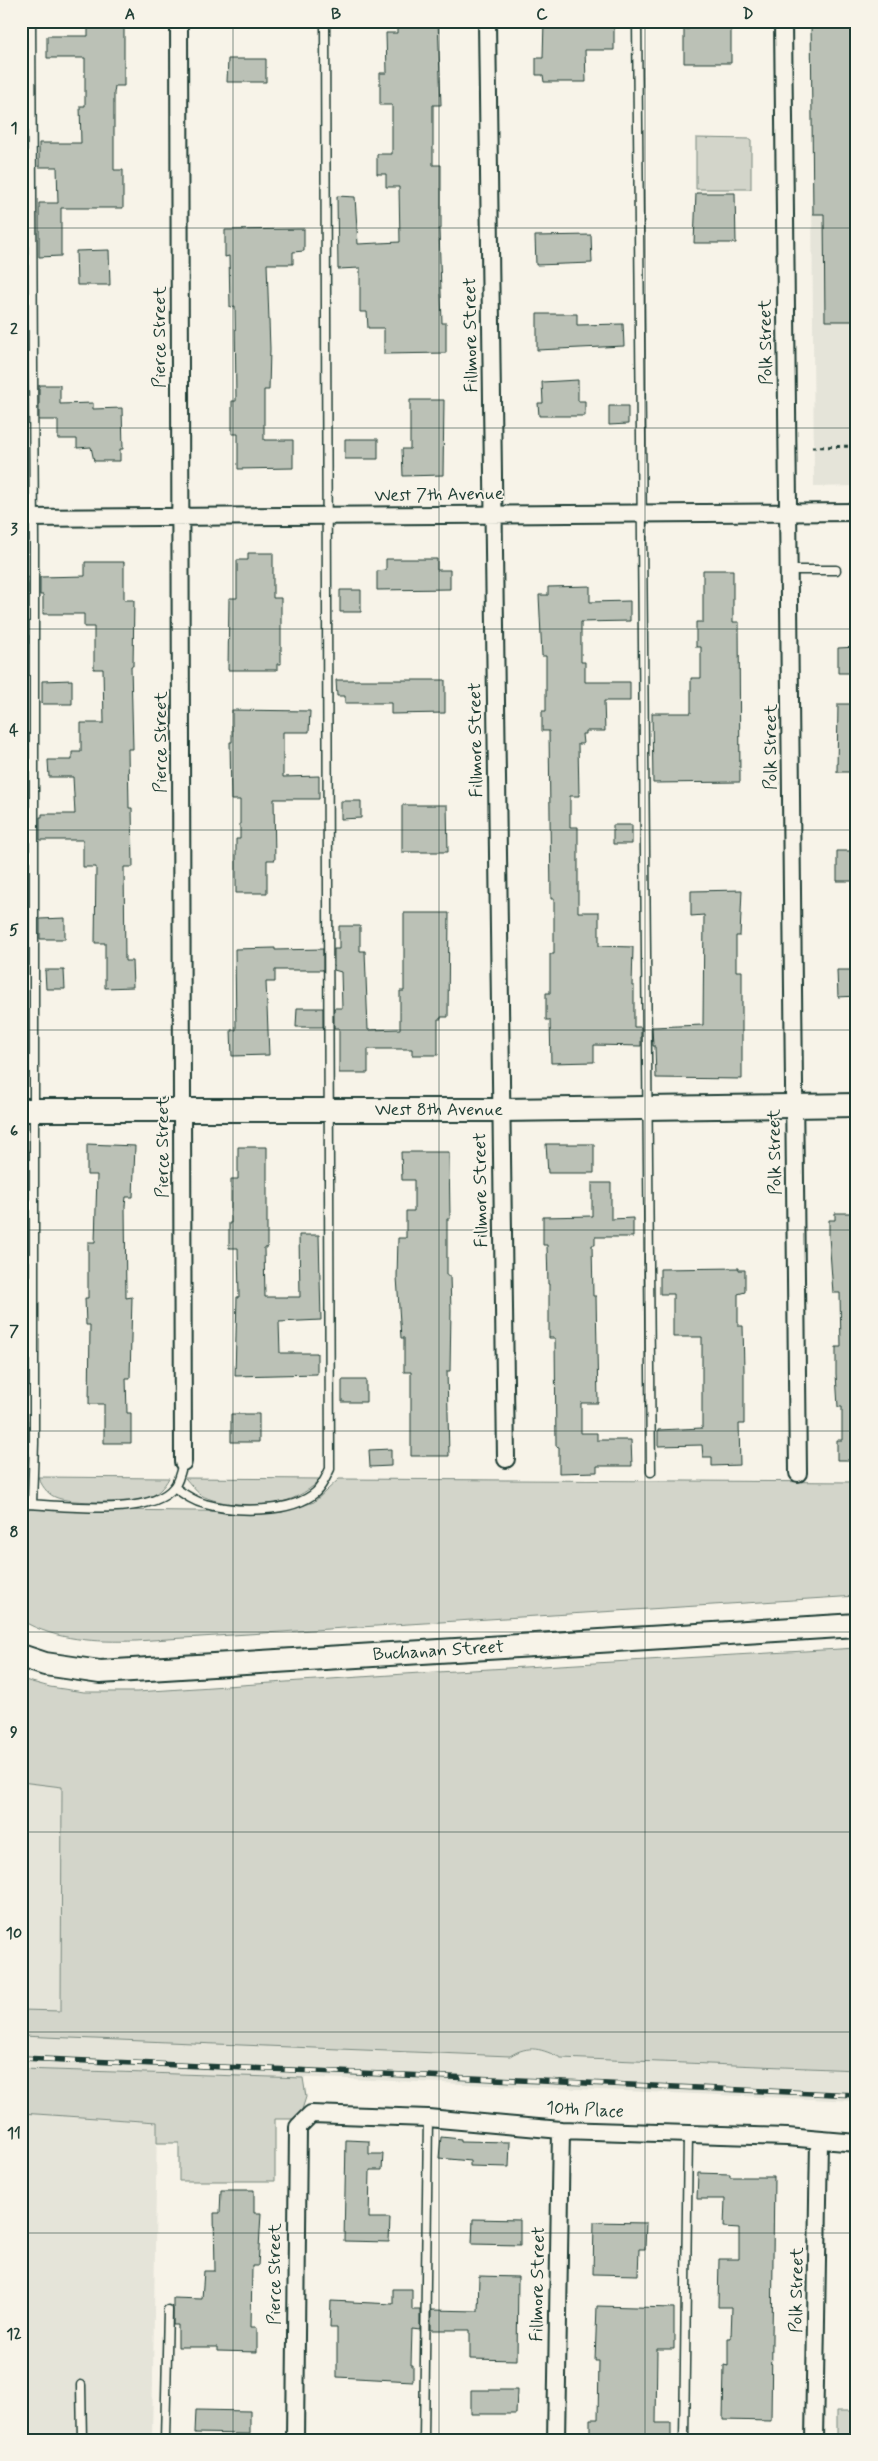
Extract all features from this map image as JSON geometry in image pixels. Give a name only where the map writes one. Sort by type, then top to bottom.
[{"type":"street","name":"Pierce Street","points":[[179,21],[183,1462]]},
{"type":"street","name":"Fillmore Street","points":[[488,21],[500,1110],[506,1458]]},
{"type":"street","name":"Polk Street","points":[[783,21],[798,1473]]},
{"type":"street","name":"West 7th Avenue","points":[[27,518],[857,512]]},
{"type":"street","name":"West 8th Avenue","points":[[27,1110],[500,1110],[857,1105]]},
{"type":"street","name":"Buchanan Street","points":[[21,1656],[64,1668],[108,1671],[857,1625]]},
{"type":"street","name":"Pierce Street","points":[[295,2440],[298,2127],[311,2114]]},
{"type":"street","name":"10th Place","points":[[311,2114],[428,2118],[561,2130],[787,2137],[819,2141],[857,2142]]},
{"type":"street","name":"Fillmore Street","points":[[556,2440],[561,2130]]},
{"type":"street","name":"Polk Street","points":[[814,2440],[819,2141]]},
{"type":"lane","points":[[30,21],[27,518],[27,1110],[34,1444],[32,1504]]},
{"type":"lane","points":[[174,1487],[189,1498],[205,1504],[250,1509],[275,1508],[298,1502],[316,1492],[324,1482],[330,1469],[325,517],[325,21]]},
{"type":"lane","points":[[637,21],[651,1472]]},
{"type":"lane","points":[[790,570],[836,570]]},
{"type":"lane","points":[[21,1504],[81,1507],[142,1505],[157,1499],[174,1487],[183,1462]]},
{"type":"lane","points":[[424,2440],[428,2118]]},
{"type":"lane","points":[[684,2440],[688,2134]]},
{"type":"lane","points":[[165,2440],[168,2310]]},
{"type":"lane","points":[[81,2385],[82,2440]]},
{"type":"path","points":[[812,447],[857,446]]},
{"type":"shaded area","points":[[811,21],[857,21],[857,486],[814,487]]},
{"type":"shaded area","points":[[696,138],[751,139],[751,189],[696,189]]},
{"type":"shaded area","points":[[38,1477],[169,1478],[160,1490],[147,1498],[100,1502],[73,1501],[55,1497],[47,1491]]},
{"type":"shaded area","points":[[185,1478],[322,1479],[304,1493],[288,1500],[274,1504],[252,1505],[209,1499],[201,1495]]},
{"type":"shaded area","points":[[339,1479],[857,1482],[857,1596],[136,1641],[77,1639],[48,1632],[21,1620],[21,1509],[282,1512],[314,1502]]},
{"type":"shaded area","points":[[857,1648],[857,2070],[561,2058],[536,2049],[523,2050],[510,2056],[21,2036],[21,2010],[61,2011],[62,1787],[21,1782],[21,1679],[50,1687],[84,1692],[137,1692],[420,1673]]},
{"type":"shaded area","points":[[21,1782],[62,1786],[61,2012],[21,2010]]},
{"type":"shaded area","points":[[21,2036],[544,2050],[561,2058],[857,2070],[857,2101],[349,2079],[21,2069]]},
{"type":"shaded area","points":[[21,2069],[303,2078],[306,2097],[299,2119],[275,2119],[275,2181],[179,2181],[179,2143],[157,2143],[157,2122],[21,2113]]},
{"type":"shaded area","points":[[21,2113],[157,2122],[152,2440],[21,2440]]},
{"type":"shaded area","points":[[837,2411],[857,2411],[857,2440],[837,2440]]},
{"type":"building","points":[[88,21],[124,21],[124,86],[115,86],[114,93],[114,170],[123,170],[123,208],[61,208],[61,256],[39,257],[39,203],[58,203],[57,167],[39,167],[39,143],[81,143],[80,106],[85,106],[85,58],[47,58],[47,36],[88,36]]},
{"type":"building","points":[[397,21],[438,21],[441,105],[433,105],[433,165],[441,165],[441,229],[439,229],[442,323],[446,323],[446,353],[384,354],[384,328],[368,328],[367,312],[360,312],[360,268],[338,269],[337,196],[355,197],[358,244],[400,242],[399,187],[386,187],[386,174],[377,174],[377,154],[392,154],[392,105],[380,105],[380,73],[387,73],[386,33],[397,33]]},
{"type":"building","points":[[544,21],[614,21],[614,50],[585,50],[586,82],[544,82],[543,75],[536,75],[536,58],[543,58]]},
{"type":"building","points":[[811,21],[857,21],[857,321],[825,321],[824,214],[813,214]]},
{"type":"building","points":[[731,23],[731,63],[684,63],[684,29],[689,29],[689,24]]},
{"type":"building","points":[[228,59],[266,59],[266,82],[227,82]]},
{"type":"building","points":[[696,193],[735,193],[736,243],[694,243]]},
{"type":"building","points":[[304,229],[304,251],[293,252],[293,264],[267,264],[270,349],[269,390],[264,390],[264,440],[293,440],[293,468],[238,469],[238,434],[232,434],[232,401],[236,401],[235,306],[230,307],[229,256],[225,257],[225,230]]},
{"type":"building","points":[[591,235],[592,263],[536,265],[535,236]]},
{"type":"building","points":[[109,250],[110,285],[77,285],[76,251]]},
{"type":"building","points":[[537,314],[577,314],[577,325],[623,324],[624,346],[537,350]]},
{"type":"building","points":[[578,380],[578,401],[585,401],[585,416],[539,416],[538,403],[543,403],[542,382]]},
{"type":"building","points":[[39,385],[60,385],[60,404],[93,403],[93,409],[122,408],[123,449],[120,449],[120,461],[94,461],[91,447],[77,448],[77,439],[58,439],[58,420],[39,420]]},
{"type":"building","points":[[410,400],[444,400],[443,475],[403,476],[402,449],[410,449]]},
{"type":"building","points":[[609,406],[628,406],[628,424],[609,425]]},
{"type":"building","points":[[345,439],[378,439],[378,459],[345,459]]},
{"type":"building","points":[[248,553],[273,553],[273,598],[281,598],[281,664],[277,664],[277,670],[228,670],[229,598],[237,598],[237,560],[248,560]]},
{"type":"building","points":[[386,559],[437,559],[437,570],[450,570],[450,589],[377,590],[377,571],[386,570]]},
{"type":"building","points":[[85,562],[124,562],[124,600],[134,600],[133,666],[131,666],[133,749],[128,749],[133,867],[124,867],[125,961],[132,961],[133,987],[105,988],[105,943],[95,943],[96,867],[83,867],[83,840],[40,840],[40,817],[42,817],[42,814],[75,814],[73,777],[49,777],[48,760],[72,760],[72,752],[81,752],[81,723],[104,723],[103,669],[94,669],[94,627],[84,627],[84,614],[43,614],[43,595],[40,595],[40,577],[85,576]]},
{"type":"building","points":[[703,570],[733,570],[733,622],[739,622],[740,782],[653,783],[652,713],[691,713],[691,678],[701,678],[701,647],[696,647],[696,622],[703,622]]},
{"type":"building","points":[[28,577],[28,595],[21,595],[21,578]]},
{"type":"building","points":[[590,586],[590,602],[630,601],[630,621],[581,622],[581,662],[585,662],[585,682],[630,682],[630,701],[604,701],[605,731],[586,731],[586,734],[582,734],[583,744],[578,744],[579,796],[570,796],[570,827],[578,827],[578,912],[599,912],[599,946],[633,947],[634,1027],[641,1027],[641,1046],[594,1045],[594,1062],[551,1063],[550,1020],[546,1020],[546,993],[550,993],[550,954],[554,954],[554,899],[551,899],[549,731],[542,731],[542,711],[546,711],[546,656],[542,656],[539,595],[548,595],[548,587]]},
{"type":"building","points":[[340,590],[361,590],[361,612],[340,612]]},
{"type":"building","points":[[857,647],[857,673],[838,673],[838,648]]},
{"type":"building","points":[[72,680],[72,704],[42,704],[42,681]]},
{"type":"building","points":[[336,680],[445,680],[445,713],[391,714],[391,703],[345,703],[345,696],[337,696]]},
{"type":"building","points":[[838,704],[857,704],[857,772],[837,772]]},
{"type":"building","points":[[232,710],[310,711],[309,732],[283,732],[283,777],[319,776],[319,799],[274,799],[275,860],[267,860],[267,893],[236,893],[236,839],[240,839],[240,800],[231,800],[230,742],[232,742]]},
{"type":"building","points":[[341,801],[361,801],[361,818],[341,819]]},
{"type":"building","points":[[402,805],[447,805],[448,852],[402,852]]},
{"type":"building","points":[[21,817],[28,817],[28,841],[21,841]]},
{"type":"building","points":[[613,825],[632,825],[632,844],[613,844]]},
{"type":"building","points":[[837,851],[857,851],[857,881],[837,881]]},
{"type":"building","points":[[742,890],[740,936],[736,936],[736,971],[742,971],[742,1079],[656,1078],[655,1046],[653,1046],[652,1027],[703,1025],[704,915],[691,916],[691,891]]},
{"type":"building","points":[[404,913],[449,913],[448,1017],[438,1019],[438,1055],[412,1055],[412,1049],[368,1049],[368,1073],[339,1073],[339,1028],[334,1028],[334,1008],[342,1008],[341,972],[334,970],[334,949],[339,949],[339,926],[360,926],[360,951],[365,951],[368,1030],[400,1029],[400,991],[404,991]]},
{"type":"building","points":[[65,918],[65,939],[40,939],[40,919]]},
{"type":"building","points":[[21,919],[28,919],[28,939],[21,939]]},
{"type":"building","points":[[275,948],[275,950],[323,949],[323,970],[275,970],[275,982],[266,982],[269,1055],[232,1056],[231,1030],[236,1030],[235,949]]},
{"type":"building","points":[[45,970],[64,970],[65,989],[46,989]]},
{"type":"building","points":[[837,970],[857,970],[857,996],[838,997]]},
{"type":"building","points":[[297,1008],[323,1008],[323,1027],[296,1027]]},
{"type":"building","points":[[87,1144],[135,1146],[133,1197],[126,1197],[125,1206],[126,1298],[132,1297],[130,1378],[126,1378],[127,1413],[131,1413],[131,1443],[104,1443],[104,1404],[89,1404],[90,1325],[86,1325],[85,1298],[88,1298],[88,1242],[95,1242],[97,1175],[87,1175]]},
{"type":"building","points":[[546,1144],[594,1144],[594,1173],[548,1173]]},
{"type":"building","points":[[238,1147],[267,1147],[267,1248],[264,1248],[265,1297],[300,1297],[299,1235],[319,1235],[321,1320],[279,1322],[280,1353],[317,1353],[317,1374],[235,1376],[237,1297],[239,1297],[238,1248],[229,1248],[229,1223],[231,1223],[231,1179],[238,1179]]},
{"type":"building","points":[[401,1152],[449,1152],[450,1219],[447,1219],[447,1276],[450,1276],[451,1310],[450,1371],[447,1371],[449,1456],[411,1456],[411,1372],[404,1372],[404,1338],[401,1338],[397,1277],[398,1238],[406,1238],[406,1211],[414,1211],[414,1180],[402,1180]]},
{"type":"building","points":[[592,1183],[611,1183],[611,1219],[633,1218],[633,1237],[595,1237],[595,1245],[592,1245],[593,1296],[596,1296],[598,1403],[581,1403],[581,1433],[597,1433],[597,1440],[631,1440],[632,1466],[597,1466],[597,1472],[559,1473],[559,1447],[556,1446],[555,1338],[549,1338],[549,1284],[547,1245],[543,1245],[543,1217],[592,1216]]},
{"type":"building","points":[[835,1213],[857,1213],[857,1460],[837,1460],[837,1440],[842,1440],[842,1407],[838,1407],[836,1374],[836,1347],[841,1347],[840,1293],[833,1293],[829,1236],[829,1220],[835,1220]]},
{"type":"building","points":[[739,1268],[739,1270],[745,1270],[745,1292],[738,1294],[738,1326],[743,1326],[744,1370],[744,1424],[739,1424],[740,1465],[712,1466],[712,1457],[703,1457],[702,1445],[658,1446],[658,1430],[702,1428],[702,1337],[673,1337],[673,1294],[660,1294],[660,1269]]},
{"type":"building","points":[[342,1380],[366,1380],[366,1402],[342,1402]]},
{"type":"building","points":[[231,1414],[259,1414],[259,1442],[231,1442]]},
{"type":"building","points":[[391,1449],[391,1466],[370,1467],[369,1450]]},
{"type":"building","points":[[441,2137],[461,2139],[461,2141],[510,2142],[509,2167],[470,2166],[470,2161],[439,2158]]},
{"type":"building","points":[[346,2140],[369,2141],[369,2154],[383,2154],[382,2170],[370,2170],[369,2218],[390,2218],[389,2242],[344,2241]]},
{"type":"building","points":[[698,2173],[730,2174],[730,2177],[774,2177],[771,2421],[723,2420],[724,2365],[728,2366],[728,2338],[731,2338],[732,2307],[718,2307],[719,2259],[739,2259],[739,2228],[724,2227],[725,2199],[697,2199]]},
{"type":"building","points":[[221,2190],[254,2190],[254,2213],[261,2213],[258,2266],[252,2266],[251,2327],[257,2327],[257,2352],[218,2351],[218,2347],[178,2347],[178,2325],[173,2325],[173,2298],[202,2299],[204,2271],[215,2271],[214,2213],[220,2213]]},
{"type":"building","points":[[473,2219],[520,2220],[520,2245],[472,2244]]},
{"type":"building","points":[[594,2222],[646,2223],[645,2249],[639,2249],[638,2275],[593,2274]]},
{"type":"building","points":[[479,2276],[518,2277],[517,2360],[470,2359],[470,2330],[431,2330],[431,2310],[478,2311]]},
{"type":"building","points":[[393,2289],[412,2289],[412,2310],[420,2310],[420,2330],[412,2329],[411,2365],[413,2365],[413,2381],[337,2377],[337,2327],[330,2327],[331,2301],[393,2304]]},
{"type":"building","points":[[597,2306],[674,2308],[674,2349],[657,2349],[656,2423],[671,2423],[671,2440],[590,2440],[590,2419],[598,2419],[599,2361],[595,2361]]},
{"type":"building","points":[[471,2390],[517,2390],[516,2414],[471,2414]]},
{"type":"building","points":[[196,2410],[250,2411],[250,2434],[195,2433]]},
{"type":"railway","points":[[21,2058],[857,2095]]}]
